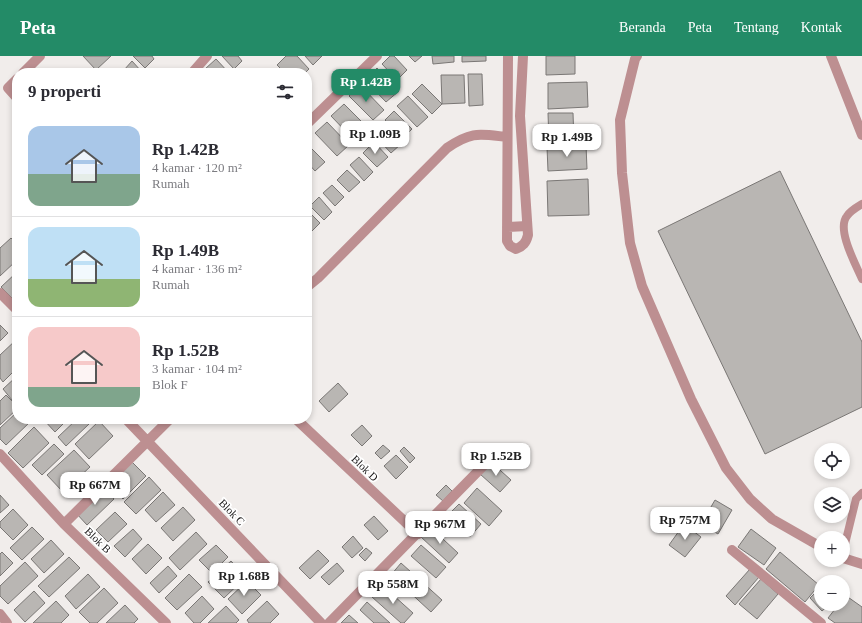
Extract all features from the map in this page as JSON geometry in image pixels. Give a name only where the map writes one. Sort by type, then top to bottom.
[{"type":"street","points":[[28,68],[40,56]]},
{"type":"street","points":[[196,68],[207,56]]},
{"type":"street","points":[[312,119],[377,56]]},
{"type":"street","points":[[508,56],[507,241],[510,246],[516,249],[521,247],[526,242],[528,235],[520,116],[523,56]]},
{"type":"street","points":[[637,56],[620,120],[620,127],[622,173],[630,243],[642,286],[691,399],[726,468],[750,499],[772,519],[814,543]]},
{"type":"street","points":[[831,56],[862,135]]},
{"type":"street","points":[[12,84],[8,88],[12,92]]},
{"type":"street","points":[[312,282],[447,148],[462,138],[479,134],[507,137]]},
{"type":"street","points":[[507,227],[527,226]]},
{"type":"street","points":[[0,293],[12,305]]},
{"type":"street","name":"Blok C","points":[[131,424],[321,623]]},
{"type":"street","points":[[64,524],[165,424]]},
{"type":"street","name":"Blok D","points":[[301,424],[418,534]]},
{"type":"street","name":"Blok B","points":[[0,454],[64,524],[166,623]]},
{"type":"street","points":[[329,623],[491,458]]},
{"type":"street","points":[[732,550],[821,623]]},
{"type":"street","points":[[850,560],[862,564]]},
{"type":"street","points":[[0,614],[7,623]]},
{"type":"lane","points":[[862,204],[846,216],[843,228],[849,248],[862,279]]},
{"type":"lane","points":[[848,531],[856,498],[862,493]]},
{"type":"building","points":[[83,56],[111,56],[98,68],[94,68]]},
{"type":"building","points":[[133,56],[152,56],[154,59],[145,68]]},
{"type":"building","points":[[222,56],[238,56],[242,61],[233,68]]},
{"type":"building","points":[[286,56],[297,56],[308,68],[280,68],[277,65]]},
{"type":"building","points":[[305,56],[322,56],[313,65]]},
{"type":"building","points":[[390,56],[394,56],[407,70],[397,80],[382,64]]},
{"type":"building","points":[[409,56],[422,56],[415,62]]},
{"type":"building","points":[[432,56],[454,56],[454,62],[433,64]]},
{"type":"building","points":[[462,56],[486,56],[486,61],[462,62]]},
{"type":"building","points":[[546,56],[575,56],[575,74],[546,75]]},
{"type":"building","points":[[216,59],[224,68],[206,68]]},
{"type":"building","points":[[132,61],[138,68],[126,68]]},
{"type":"building","points":[[377,68],[399,91],[386,102],[365,80]]},
{"type":"building","points":[[468,74],[482,74],[483,105],[469,106]]},
{"type":"building","points":[[441,75],[464,75],[465,103],[442,104]]},
{"type":"building","points":[[587,82],[588,107],[548,109],[548,83]]},
{"type":"building","points":[[422,84],[442,104],[432,114],[412,94]]},
{"type":"building","points":[[360,85],[384,110],[373,120],[349,96]]},
{"type":"building","points":[[408,96],[428,117],[417,127],[397,106]]},
{"type":"building","points":[[344,104],[367,127],[354,140],[331,116]]},
{"type":"building","points":[[394,111],[412,129],[403,138],[385,120]]},
{"type":"building","points":[[548,113],[573,113],[574,142],[549,143]]},
{"type":"building","points":[[327,122],[349,145],[337,156],[315,133]]},
{"type":"building","points":[[385,128],[401,144],[391,153],[376,137]]},
{"type":"building","points":[[374,142],[388,157],[377,167],[363,153]]},
{"type":"building","points":[[586,145],[587,169],[548,171],[547,147]]},
{"type":"building","points":[[312,149],[325,162],[315,171],[312,168]]},
{"type":"building","points":[[359,157],[373,172],[364,181],[350,165]]},
{"type":"building","points":[[347,170],[360,182],[349,192],[337,180]]},
{"type":"building","points":[[780,171],[862,342],[862,407],[765,454],[658,231]]},
{"type":"building","points":[[588,179],[589,215],[548,216],[547,181]]},
{"type":"building","points":[[332,185],[344,197],[335,206],[323,193]]},
{"type":"building","points":[[319,197],[332,212],[324,220],[312,208],[312,204]]},
{"type":"building","points":[[312,215],[320,223],[312,231]]},
{"type":"building","points":[[11,238],[12,239],[12,265],[0,276],[0,248]]},
{"type":"building","points":[[12,277],[12,298],[1,287]]},
{"type":"building","points":[[0,325],[8,333],[0,341]]},
{"type":"building","points":[[12,344],[12,373],[3,382],[0,378],[0,355]]},
{"type":"building","points":[[12,381],[12,400],[3,389]]},
{"type":"building","points":[[338,383],[348,394],[329,412],[319,401]]},
{"type":"building","points":[[6,395],[12,401],[12,414],[0,425],[0,401]]},
{"type":"building","points":[[12,417],[12,424],[28,424],[6,445],[0,439],[0,428]]},
{"type":"building","points":[[48,424],[63,424],[55,432]]},
{"type":"building","points":[[72,424],[89,424],[66,446],[58,437]]},
{"type":"building","points":[[96,424],[102,424],[113,436],[89,459],[75,444]]},
{"type":"building","points":[[362,425],[372,436],[362,446],[351,435]]},
{"type":"building","points":[[34,427],[49,443],[23,468],[8,453]]},
{"type":"building","points":[[54,444],[64,454],[42,475],[32,465]]},
{"type":"building","points":[[383,445],[390,451],[381,459],[375,453]]},
{"type":"building","points":[[404,447],[415,458],[410,463],[400,451]]},
{"type":"building","points":[[74,450],[90,467],[63,492],[47,475]]},
{"type":"building","points":[[396,455],[408,467],[396,479],[384,466]]},
{"type":"building","points":[[131,461],[146,476],[123,499],[108,483]]},
{"type":"building","points":[[491,462],[511,480],[500,492],[480,474]]},
{"type":"building","points":[[149,477],[161,490],[136,514],[124,502]]},
{"type":"building","points":[[446,485],[452,491],[443,501],[436,495]]},
{"type":"building","points":[[104,487],[114,499],[87,525],[76,513]]},
{"type":"building","points":[[477,488],[502,511],[489,526],[464,503]]},
{"type":"building","points":[[163,492],[175,505],[156,522],[145,510]]},
{"type":"building","points":[[0,495],[9,505],[0,513]]},
{"type":"building","points":[[715,500],[732,510],[718,534],[701,524]]},
{"type":"building","points":[[459,504],[481,524],[470,537],[447,516]]},
{"type":"building","points":[[183,507],[195,520],[173,541],[161,528]]},
{"type":"building","points":[[13,509],[28,525],[13,540],[0,527],[0,522]]},
{"type":"building","points":[[115,512],[127,524],[108,542],[96,530]]},
{"type":"building","points":[[374,516],[388,531],[378,540],[364,525]]},
{"type":"building","points":[[684,524],[701,537],[685,557],[669,545]]},
{"type":"building","points":[[32,527],[44,539],[22,560],[10,548]]},
{"type":"building","points":[[430,527],[458,553],[449,563],[421,537]]},
{"type":"building","points":[[133,529],[142,539],[125,557],[114,546]]},
{"type":"building","points":[[751,529],[776,548],[764,565],[738,547]]},
{"type":"building","points":[[196,532],[207,544],[180,570],[169,558]]},
{"type":"building","points":[[353,536],[363,548],[352,558],[342,547]]},
{"type":"building","points":[[51,540],[64,554],[44,573],[31,559]]},
{"type":"building","points":[[148,544],[162,558],[146,574],[132,559]]},
{"type":"building","points":[[216,545],[228,557],[212,573],[199,560]]},
{"type":"building","points":[[421,545],[446,567],[436,578],[411,556]]},
{"type":"building","points":[[366,548],[372,553],[365,561],[359,555]]},
{"type":"building","points":[[318,550],[329,561],[310,579],[299,568]]},
{"type":"building","points":[[2,552],[13,563],[0,576],[0,554]]},
{"type":"building","points":[[780,552],[814,581],[814,591],[805,602],[766,569]]},
{"type":"building","points":[[69,557],[80,568],[49,597],[38,586]]},
{"type":"building","points":[[231,561],[246,577],[224,598],[208,582]]},
{"type":"building","points":[[25,562],[38,576],[8,604],[0,596],[0,586]]},
{"type":"building","points":[[337,563],[344,571],[329,585],[321,577]]},
{"type":"building","points":[[401,563],[442,600],[431,612],[391,575]]},
{"type":"building","points":[[168,566],[177,576],[159,593],[150,583]]},
{"type":"building","points":[[750,569],[759,577],[735,605],[726,596]]},
{"type":"building","points":[[88,574],[100,587],[76,609],[65,596]]},
{"type":"building","points":[[189,574],[202,587],[177,610],[165,598]]},
{"type":"building","points":[[761,579],[778,594],[757,619],[739,604]]},
{"type":"building","points":[[247,581],[261,595],[242,614],[228,599]]},
{"type":"building","points":[[383,586],[413,613],[404,623],[401,623],[372,597]]},
{"type":"building","points":[[104,588],[118,603],[97,623],[90,623],[79,612]]},
{"type":"building","points":[[34,591],[45,603],[25,622],[14,610]]},
{"type":"building","points":[[814,594],[814,602],[810,598]]},
{"type":"building","points":[[202,596],[214,609],[200,623],[194,623],[185,613]]},
{"type":"building","points":[[850,599],[862,607],[862,623],[835,623],[828,618],[834,611],[850,611]]},
{"type":"building","points":[[56,601],[69,615],[61,623],[33,623]]},
{"type":"building","points":[[267,601],[279,614],[270,623],[249,623],[247,620]]},
{"type":"building","points":[[367,602],[390,623],[374,623],[360,610]]},
{"type":"building","points":[[125,605],[138,619],[134,623],[106,623]]},
{"type":"building","points":[[226,606],[239,620],[236,623],[208,623]]},
{"type":"building","points":[[349,615],[358,623],[341,623]]}]
